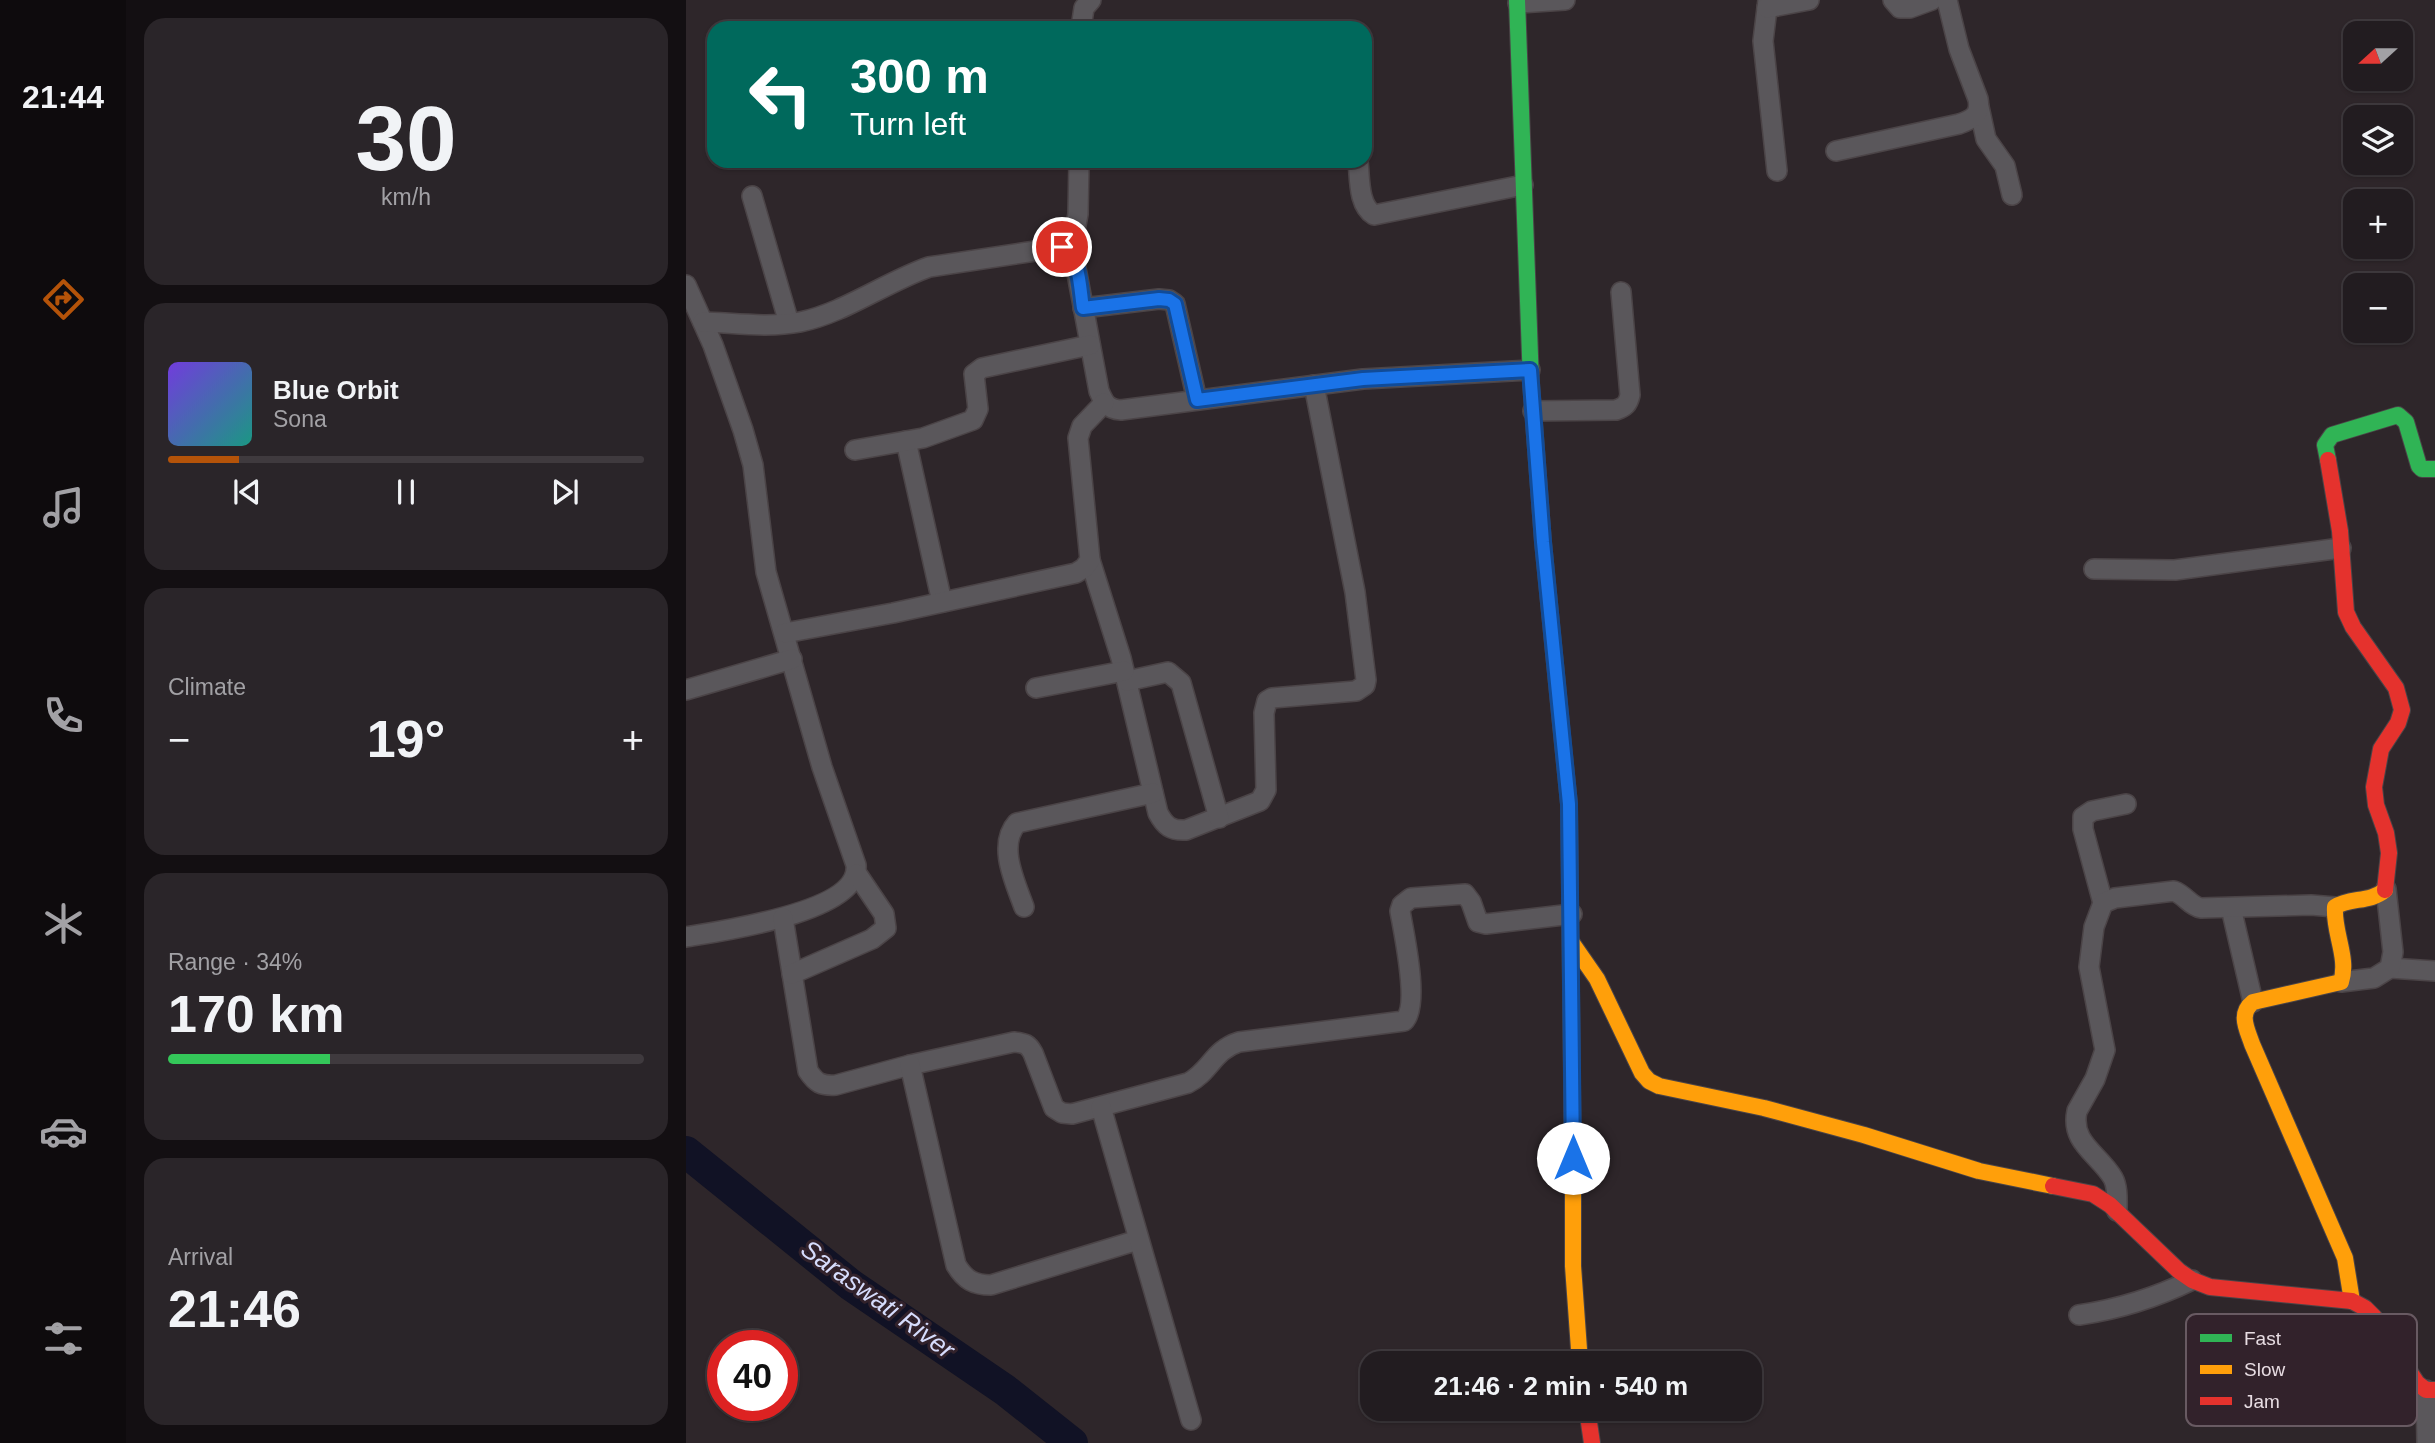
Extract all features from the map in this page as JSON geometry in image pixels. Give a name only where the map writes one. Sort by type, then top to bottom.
[{"type":"street","points":[[1565,0],[1518,1],[1530,370],[1543,542],[1569,804],[1573,1266],[1579,1351]]},
{"type":"street","points":[[1777,171],[1763,41],[1768,4],[1809,0]]},
{"type":"street","points":[[1893,0],[1900,8],[1905,9],[1933,0]]},
{"type":"street","points":[[1947,0],[1986,139],[2005,166],[2012,195]]},
{"type":"street","points":[[1082,21],[1086,3]]},
{"type":"street","points":[[1836,151],[1972,120],[1978,114],[1979,107]]},
{"type":"street","points":[[1079,168],[1078,214],[1071,252],[1099,391],[1104,403],[1111,409],[1121,410],[1363,379],[1530,370]]},
{"type":"street","points":[[1359,168],[1363,203],[1367,211],[1374,215],[1523,185]]},
{"type":"street","points":[[752,196],[789,323]]},
{"type":"street","points":[[703,323],[789,323],[822,315],[929,267],[1051,247],[1067,248],[1071,252]]},
{"type":"street","points":[[686,285],[743,430],[753,465],[766,572],[822,767],[854,857],[857,874],[884,914],[886,928],[872,939],[792,974]]},
{"type":"street","points":[[1533,411],[1624,408],[1630,395],[1621,292]]},
{"type":"street","points":[[1083,308],[1159,299],[1175,304],[1197,400]]},
{"type":"street","points":[[855,450],[938,434],[973,420],[978,409],[974,374],[977,370],[1090,345]]},
{"type":"street","points":[[1104,403],[1082,425],[1078,438],[1090,560],[1125,676],[1158,813],[1168,828],[1177,831],[1261,801],[1264,795],[1264,706],[1267,701],[1272,698],[1361,690],[1367,680],[1353,579],[1314,385]]},
{"type":"street","points":[[2390,968],[2393,952],[2386,889],[2389,853],[2374,787],[2381,749],[2398,723],[2402,710],[2396,688],[2349,619],[2343,593],[2336,501],[2325,445],[2332,435],[2398,415],[2406,422],[2419,466],[2422,470],[2435,469]]},
{"type":"street","points":[[906,441],[942,602]]},
{"type":"street","points":[[2094,569],[2175,570],[2341,548]]},
{"type":"street","points":[[785,633],[1076,573],[1090,560]]},
{"type":"street","points":[[686,690],[792,659]]},
{"type":"street","points":[[1036,688],[1168,673],[1181,683],[1219,818]]},
{"type":"street","points":[[1024,907],[1013,880],[1008,848],[1011,830],[1017,823],[1153,793]]},
{"type":"street","points":[[2117,1211],[2116,1186],[2112,1177],[2080,1138],[2075,1129],[2075,1121],[2077,1111],[2104,1056],[2104,1042],[2089,967],[2094,927],[2103,903],[2083,829],[2083,817],[2092,811],[2126,804]]},
{"type":"street","points":[[686,937],[783,919],[843,891],[852,884],[857,874]]},
{"type":"street","points":[[2103,903],[2115,898],[2174,891],[2195,907],[2335,907],[2341,903],[2376,897],[2386,889]]},
{"type":"street","points":[[783,919],[808,1070],[816,1082],[824,1086],[836,1085],[910,1065],[1024,1042],[1033,1053],[1055,1108],[1062,1113],[1072,1114],[1195,1080],[1220,1050],[1239,1042],[1404,1021],[1410,1016],[1412,1007],[1401,911],[1402,905],[1411,898],[1465,894],[1478,922],[1486,924],[1572,914]]},
{"type":"street","points":[[2335,907],[2334,930],[2344,970],[2341,982]]},
{"type":"street","points":[[2231,908],[2253,1002]]},
{"type":"street","points":[[1572,943],[1603,990],[1642,1073],[1649,1081],[1659,1086],[1764,1108],[1864,1135],[1979,1171],[2093,1194],[2117,1211],[2179,1271],[2192,1280],[2210,1287],[2352,1301],[2371,1314]]},
{"type":"street","points":[[2352,1301],[2345,1258],[2244,1021],[2243,1013],[2253,1002],[2341,982],[2374,978],[2390,968],[2435,971]]},
{"type":"street","points":[[910,1065],[956,1265],[968,1280],[979,1285],[991,1285],[1138,1240]]},
{"type":"street","points":[[1101,1107],[1191,1420]]},
{"type":"street","points":[[2079,1315],[2130,1305],[2192,1280]]},
{"type":"street","points":[[2427,1443],[2430,1390]]},
{"type":"street","points":[[1589,1421],[1592,1443]]},
{"type":"waterway","name":"Saraswati River","points":[[686,1152],[851,1285],[1005,1390],[1072,1443]]},
{"type":"traffic: fast","points":[[1517,0],[1531,383]]},
{"type":"traffic: fast","points":[[2328,460],[2325,445],[2332,435],[2398,415],[2406,422],[2419,466],[2422,469],[2435,469]]},
{"type":"traffic: fast","points":[[1561,725],[1569,804],[1573,1175]]},
{"type":"traffic: slow","points":[[2352,1301],[2345,1258],[2252,1044],[2245,1017],[2253,1002],[2341,982],[2343,964],[2335,907],[2373,897],[2385,890]]},
{"type":"traffic: slow","points":[[1572,943],[1597,979],[1642,1073],[1649,1081],[1659,1086],[1764,1108],[1864,1135],[1979,1171],[2053,1186]]},
{"type":"traffic: slow","points":[[1573,1175],[1573,1266],[1579,1351]]},
{"type":"traffic: jam","points":[[1531,383],[1561,725]]},
{"type":"traffic: jam","points":[[2328,460],[2340,531],[2346,612],[2353,627],[2396,688],[2402,710],[2398,723],[2381,749],[2374,787],[2389,853],[2385,890]]},
{"type":"traffic: jam","points":[[2053,1186],[2093,1194],[2110,1205],[2179,1271],[2192,1280],[2210,1287],[2352,1301],[2371,1314]]},
{"type":"traffic: jam","points":[[2417,1383],[2426,1390],[2435,1390]]},
{"type":"traffic: jam","points":[[1589,1421],[1592,1443]]},
{"type":"route","points":[[1062,247],[1071,252],[1075,263],[1083,308],[1159,299],[1175,304],[1197,400],[1363,379],[1530,370],[1543,542],[1569,804],[1573,1158]]}]
